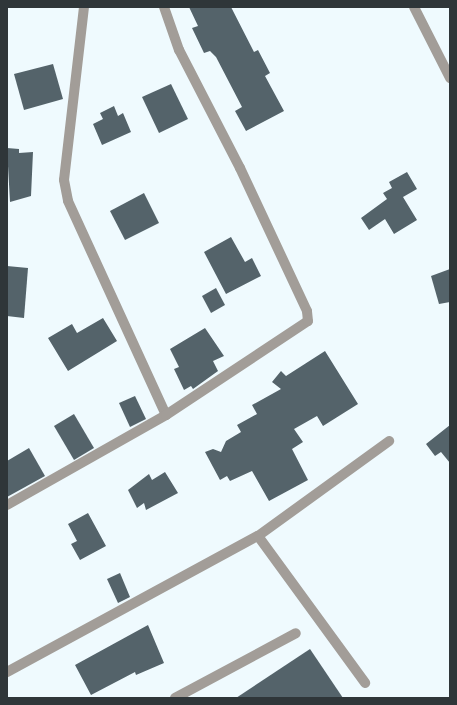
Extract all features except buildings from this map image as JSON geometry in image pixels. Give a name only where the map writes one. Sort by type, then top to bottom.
[{"type":"street","points":[[84,7],[64,180],[68,201],[166,415]]},
{"type":"street","points":[[7,505],[166,415],[308,321],[307,311],[240,168],[179,50],[164,7]]},
{"type":"street","points":[[414,7],[450,78]]},
{"type":"street","points":[[7,672],[258,536],[390,441]]},
{"type":"street","points":[[258,536],[365,683]]},
{"type":"street","points":[[175,698],[296,633]]}]
